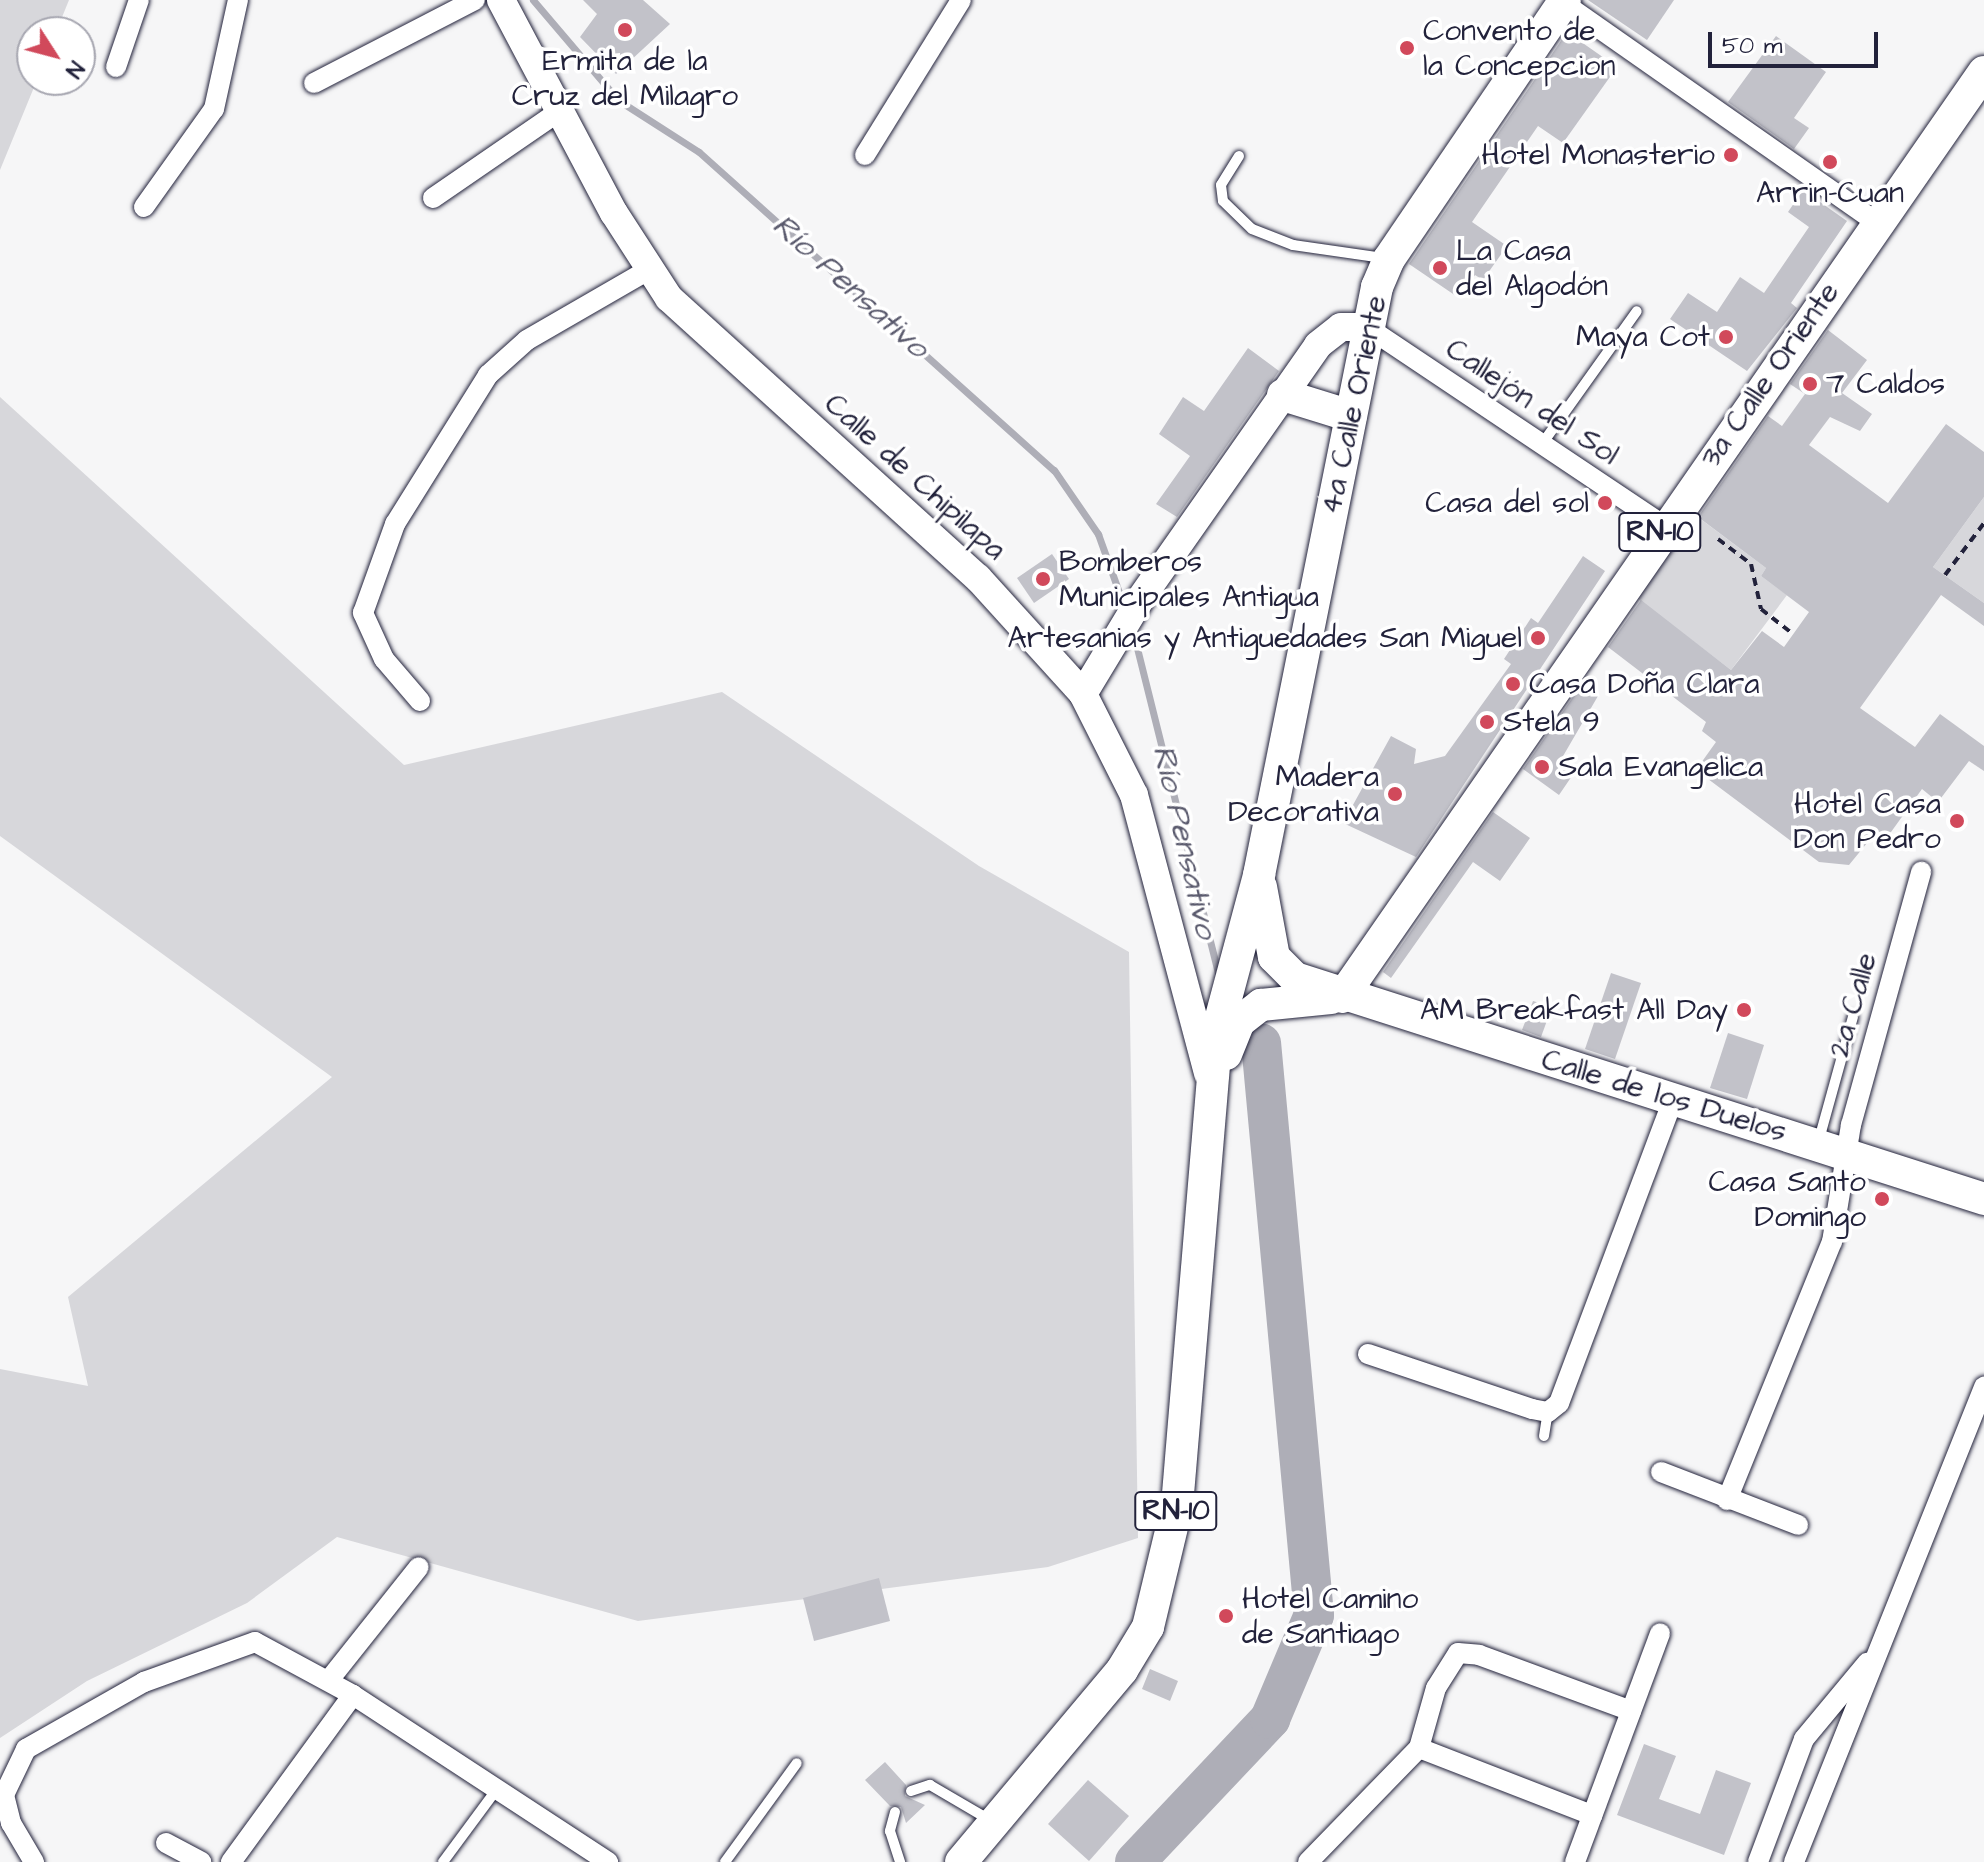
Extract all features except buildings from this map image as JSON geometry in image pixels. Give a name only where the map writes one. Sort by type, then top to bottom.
[{"type":"main road","name":"Calle de Chipilapa","points":[[501,0],[648,270],[699,330],[1010,609],[1083,694],[1134,795],[1212,1093]]},
{"type":"main road","name":"4a Calle Oriente","points":[[1238,1002],[1259,875],[1367,327],[1389,259],[1562,1]]},
{"type":"main road","name":"3a Calle Oriente","points":[[1342,997],[1664,526],[1984,72]]},
{"type":"main road","points":[[1083,694],[1139,601],[1329,334],[1353,325],[1367,327]]},
{"type":"main road","points":[[1283,395],[1351,416]]},
{"type":"main road","name":"Calle de los Duelos","points":[[1259,875],[1274,957],[1295,978],[1342,997],[1984,1199]]},
{"type":"main road","name":"Calle de los Duelos","points":[[1238,1002],[1342,997]]},
{"type":"main road","name":"RN-10","points":[[961,1862],[1122,1670],[1148,1627],[1161,1587],[1177,1506],[1212,1093],[1238,1002]]},
{"type":"street","points":[[116,67],[139,0]]},
{"type":"street","points":[[144,207],[214,109],[238,0]]},
{"type":"street","points":[[314,83],[475,0]]},
{"type":"street","points":[[865,155],[961,0]]},
{"type":"street","points":[[1562,1],[1877,223]]},
{"type":"street","points":[[433,198],[561,110]]},
{"type":"street","points":[[420,701],[384,659],[363,613],[395,524],[488,375],[527,340],[648,270]]},
{"type":"street","name":"Callejón del Sol","points":[[1367,327],[1664,526]]},
{"type":"street","name":"2a Calle","points":[[1727,1500],[1832,1242],[1831,1149],[1921,872]]},
{"type":"street","points":[[1368,1354],[1548,1412],[1559,1403],[1673,1099]]},
{"type":"street","points":[[1794,1862],[1873,1657],[1982,1398]]},
{"type":"street","points":[[1661,1472],[1798,1525]]},
{"type":"street","points":[[329,1680],[419,1567]]},
{"type":"street","points":[[1575,1862],[1660,1633]]},
{"type":"street","points":[[34,1862],[7,1809],[11,1770],[26,1749],[76,1716],[144,1682],[255,1642],[329,1680],[608,1862]]},
{"type":"street","points":[[1308,1862],[1419,1748],[1436,1688],[1458,1653],[1479,1655],[1631,1711]]},
{"type":"street","points":[[1758,1862],[1804,1739],[1873,1657]]},
{"type":"street","points":[[231,1862],[353,1695]]},
{"type":"street","points":[[1419,1748],[1592,1815]]},
{"type":"street","points":[[166,1843],[201,1862]]},
{"type":"lane","points":[[1239,156],[1221,185],[1223,201],[1252,229],[1293,245],[1389,259]]},
{"type":"lane","points":[[1542,444],[1637,311]]},
{"type":"lane","points":[[1831,1149],[1853,1017]]},
{"type":"lane","points":[[1544,1436],[1548,1412]]},
{"type":"lane","points":[[725,1862],[797,1763]]},
{"type":"lane","points":[[911,1791],[930,1785],[995,1822]]},
{"type":"lane","points":[[443,1862],[497,1789]]},
{"type":"lane","points":[[895,1812],[890,1831],[900,1862]]},
{"type":"path","points":[[1945,575],[1984,523]]},
{"type":"path","points":[[1718,539],[1751,564],[1761,609],[1793,634]]},
{"type":"shaded area","points":[[0,0],[69,0],[62,16],[16,16],[16,96],[30,96],[0,170]]},
{"type":"shaded area","points":[[0,397],[404,765],[722,692],[979,866],[1129,952],[1138,1538],[1048,1567],[638,1621],[337,1537],[247,1603],[87,1681],[0,1738],[0,1369],[88,1386],[68,1297],[332,1077],[0,836]]},
{"type":"shaded area","points":[[1984,497],[1984,603],[1933,567]]},
{"type":"shaded area","points":[[1687,509],[1766,568],[1761,576],[1787,595],[1731,670],[1629,592]]},
{"type":"waterway","name":"Río Pensativo","points":[[533,0],[618,100],[699,152],[1054,470],[1098,534],[1125,609]]},
{"type":"waterway","name":"Río Pensativo","points":[[1132,628],[1220,980]]},
{"type":"waterway","name":"Río Pensativo","points":[[1250,1023],[1261,1043]]},
{"type":"waterway","name":"Río Pensativo","points":[[1135,1862],[1270,1719],[1314,1615],[1261,1043]]},
{"type":"place","name":"Ermita de la Cruz del Milagro","points":[[625,30]]},
{"type":"place","name":"Convento de la Concepcion","points":[[1407,48]]},
{"type":"place","name":"Hotel Monasterio","points":[[1731,155]]},
{"type":"place","name":"Arrin-Cuan","points":[[1830,162]]},
{"type":"place","name":"La Casa del Algodón","points":[[1440,268]]},
{"type":"place","name":"Maya Cot","points":[[1726,337]]},
{"type":"place","name":"7 Caldos","points":[[1810,384]]},
{"type":"place","name":"Casa del sol","points":[[1605,503]]},
{"type":"place","name":"Bomberos Municipales Antigua","points":[[1043,579]]},
{"type":"place","name":"Artesanias y Antiguedades San Miguel","points":[[1538,638]]},
{"type":"place","name":"Casa Doña Clara","points":[[1513,684]]},
{"type":"place","name":"Stela 9","points":[[1487,722]]},
{"type":"place","name":"Sala Evangelica","points":[[1542,767]]},
{"type":"place","name":"Madera Decorativa","points":[[1395,794]]},
{"type":"place","name":"Hotel Casa Don Pedro","points":[[1957,821]]},
{"type":"place","name":"AM Breakfast All Day","points":[[1744,1010]]},
{"type":"place","name":"Casa Santo Domingo","points":[[1882,1199]]},
{"type":"place","name":"Hotel Camino de Santiago","points":[[1226,1616]]}]
